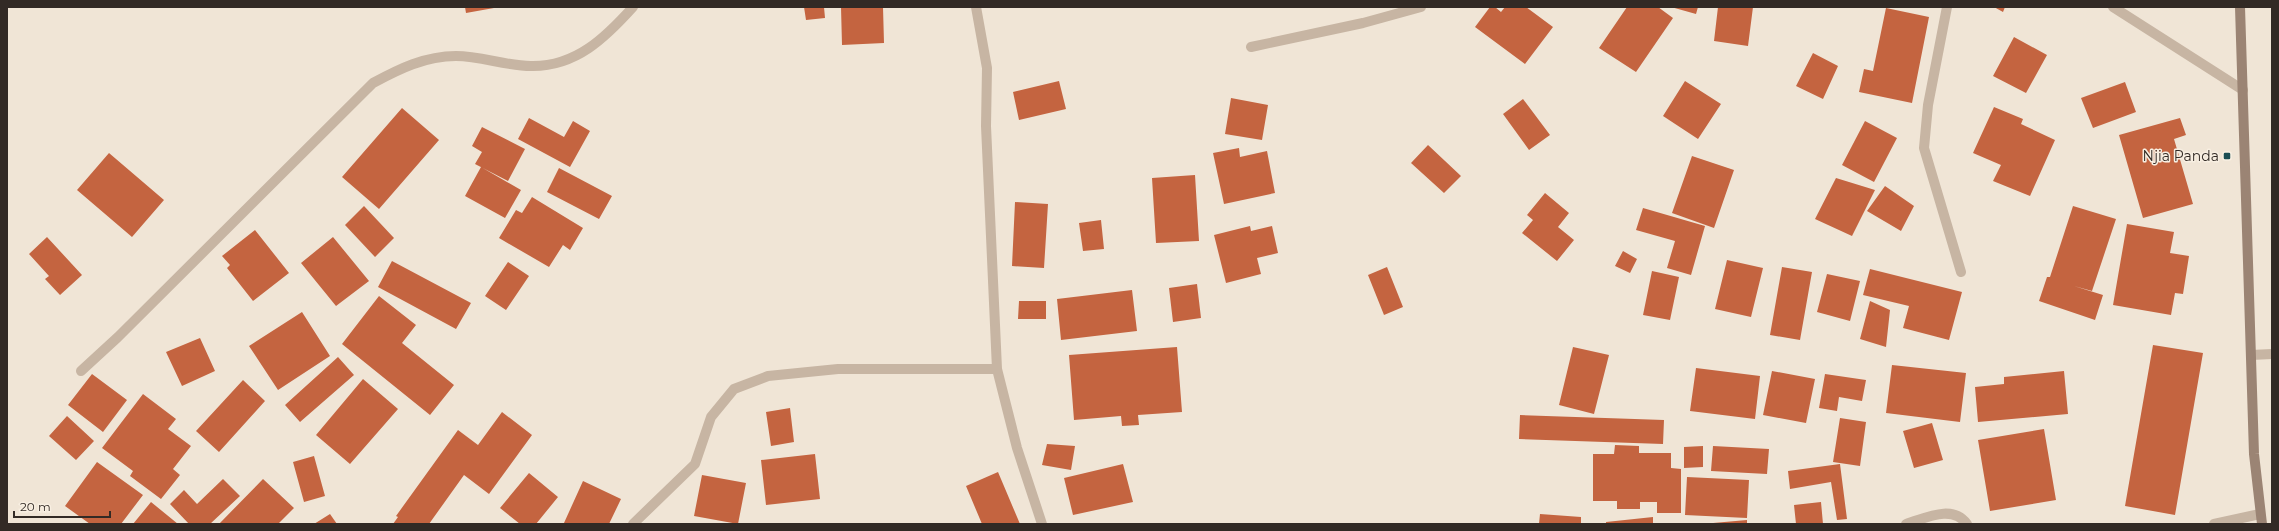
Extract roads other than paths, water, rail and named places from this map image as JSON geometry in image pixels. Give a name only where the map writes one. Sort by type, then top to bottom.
[{"type":"street","points":[[80,371],[118,337],[373,83],[412,63],[456,56],[532,66],[565,61],[594,46],[633,7]]},
{"type":"street","points":[[976,7],[987,68],[986,126],[997,369],[1017,448],[1042,524]]},
{"type":"street","points":[[1251,47],[1363,23],[1421,7]]},
{"type":"street","points":[[1947,7],[1928,105],[1924,148],[1961,272]]},
{"type":"street","points":[[2113,7],[2244,90]]},
{"type":"street","points":[[2214,524],[2261,519],[2254,454],[2244,90],[2240,7]]},
{"type":"street","points":[[2251,355],[2272,354]]},
{"type":"street","points":[[633,524],[695,464],[711,417],[734,389],[768,376],[838,369],[997,369]]},
{"type":"street","points":[[1906,524],[1946,513],[1962,517],[1967,524]]},
{"type":"place","name":"Njia Panda","points":[[2227,156]]}]
